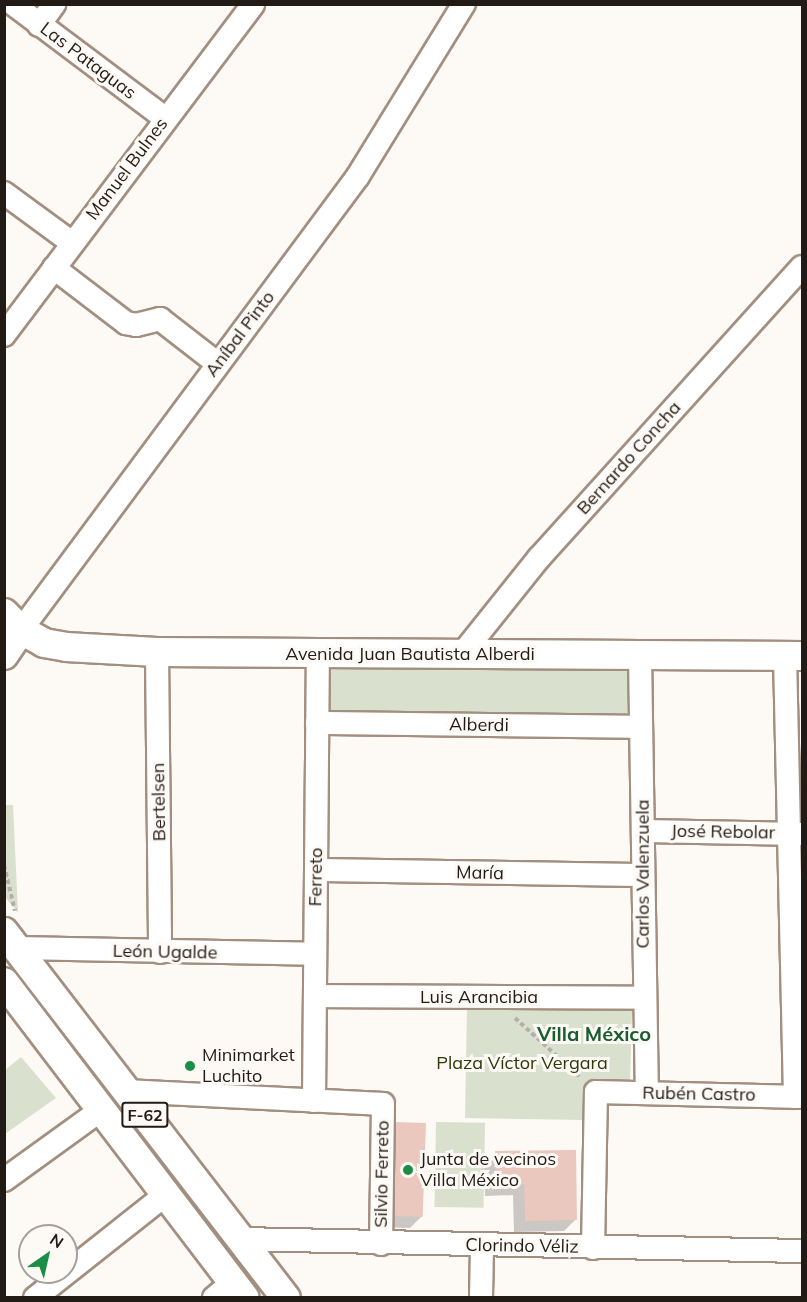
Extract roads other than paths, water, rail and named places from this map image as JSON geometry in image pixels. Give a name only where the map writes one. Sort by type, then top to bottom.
[{"type":"main road","name":"Avenida Juan Bautista Alberdi","points":[[13,622],[44,643],[66,648],[157,652],[794,656]]},
{"type":"main road","name":"Aníbal Pinto","points":[[4,655],[13,622]]},
{"type":"main road","name":"F-62","points":[[19,943],[126,1091],[286,1298]]},
{"type":"main road","name":"F-62","points":[[4,982],[166,1194],[231,1292]]},
{"type":"street","name":"Las Pataguas","points":[[13,4],[165,118]]},
{"type":"street","points":[[39,25],[54,4]]},
{"type":"street","name":"Manuel Bulnes","points":[[4,335],[253,4]]},
{"type":"street","points":[[442,4],[450,29]]},
{"type":"street","name":"Aníbal Pinto","points":[[13,622],[218,364],[358,176],[464,4]]},
{"type":"street","points":[[4,193],[72,243]]},
{"type":"street","name":"Bernardo Concha","points":[[462,654],[539,558],[802,267]]},
{"type":"street","points":[[54,268],[126,323],[136,325],[160,318],[218,364]]},
{"type":"street","name":"Bertelsen","points":[[157,652],[160,952]]},
{"type":"street","name":"Ferreto","points":[[314,1101],[318,653]]},
{"type":"street","name":"Carlos Valenzuela","points":[[640,655],[647,1093]]},
{"type":"street","points":[[794,656],[799,1097]]},
{"type":"street","name":"Alberdi","points":[[317,723],[641,728]]},
{"type":"street","name":"José Rebolar","points":[[643,831],[796,834]]},
{"type":"street","name":"María","points":[[316,870],[643,875]]},
{"type":"street","name":"León Ugalde","points":[[19,943],[160,952],[315,954]]},
{"type":"street","name":"Luis Arancibia","points":[[315,996],[644,998]]},
{"type":"street","points":[[126,1091],[314,1101]]},
{"type":"street","name":"Rubén Castro","points":[[593,1248],[596,1092],[799,1097]]},
{"type":"street","name":"Silvio Ferreto","points":[[314,1101],[383,1104],[381,1244]]},
{"type":"street","points":[[8,1171],[102,1108]]},
{"type":"street","points":[[36,1298],[166,1194]]},
{"type":"street","name":"Clorindo Véliz","points":[[241,1239],[381,1244],[802,1251]]},
{"type":"street","points":[[481,1298],[482,1246]]},
{"type":"place","name":"Minimarket Luchito","points":[[190,1066]]},
{"type":"place","name":"Junta de vecinos Villa México","points":[[408,1170]]},
{"type":"district","name":"Villa México","points":[[594,1033]]},
{"type":"park label","name":"Plaza Víctor Vergara","points":[[522,1063]]}]
